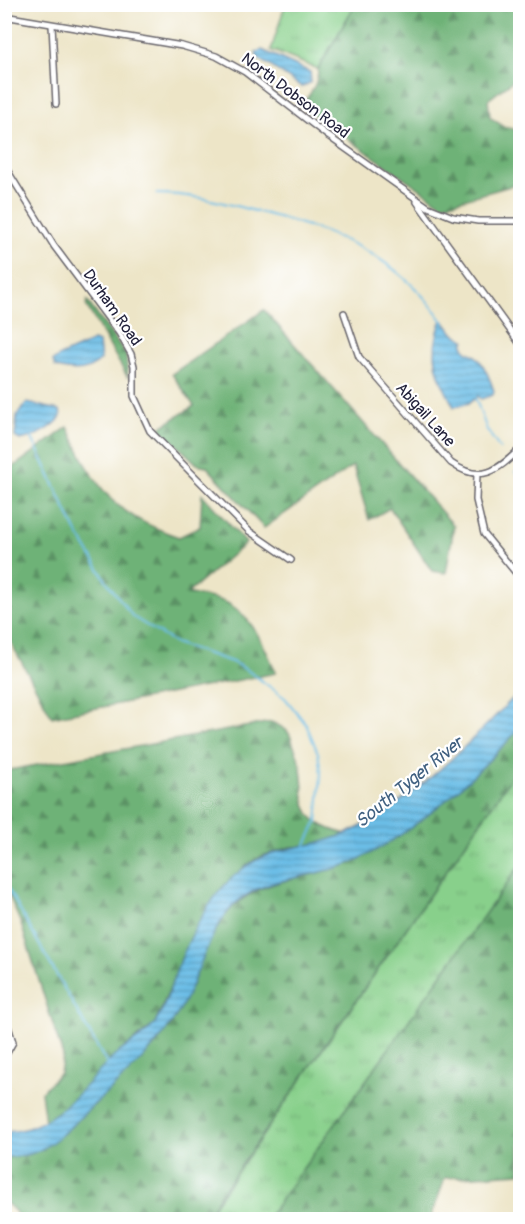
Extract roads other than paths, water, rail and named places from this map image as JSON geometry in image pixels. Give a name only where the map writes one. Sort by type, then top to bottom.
[{"type":"street","name":"North Dobson Road","points":[[4,16],[182,46],[223,59],[274,93],[414,199],[453,217],[477,221],[520,221]]},
{"type":"street","points":[[52,25],[56,104]]},
{"type":"street","name":"Durham Road","points":[[4,165],[54,246],[129,349],[134,366],[134,396],[150,431],[186,464],[235,518],[259,539],[291,560]]},
{"type":"street","points":[[414,199],[520,344]]},
{"type":"street","name":"Abigail Lane","points":[[344,313],[357,352],[368,369],[451,463],[460,470],[477,474]]},
{"type":"street","points":[[520,448],[496,471],[477,474],[476,500],[484,534],[520,578]]},
{"type":"street","points":[[4,1014],[13,1042],[4,1058]]},
{"type":"water","points":[[262,50],[310,72],[311,82],[302,87],[257,57],[256,53]]},
{"type":"water","points":[[444,321],[453,333],[465,340],[463,345],[467,352],[472,353],[480,362],[494,391],[493,395],[481,399],[478,396],[469,403],[454,407],[439,376],[435,356],[437,334],[441,322]]},
{"type":"water","points":[[93,341],[99,343],[101,360],[96,364],[80,371],[55,367],[53,361],[60,356]]},
{"type":"water","points":[[27,403],[60,410],[61,417],[43,432],[20,440],[15,437],[17,415]]},
{"type":"water","points":[[520,691],[519,729],[483,767],[420,821],[353,862],[338,868],[273,883],[243,897],[222,920],[178,1013],[147,1054],[52,1142],[31,1154],[5,1157],[5,1132],[23,1130],[54,1115],[117,1054],[151,1028],[163,1010],[181,959],[200,920],[224,886],[241,870],[273,853],[339,836],[381,814],[444,766]]},
{"type":"waterway","points":[[156,194],[181,195],[215,201],[308,226],[360,247],[405,278],[444,323]]},
{"type":"waterway","points":[[475,397],[487,430],[500,449]]},
{"type":"waterway","points":[[32,438],[76,531],[107,582],[133,617],[175,643],[232,662],[247,670],[285,698],[306,724],[318,753],[321,774],[317,822],[305,846]]},
{"type":"waterway","points":[[515,472],[520,475]]},
{"type":"waterway","points":[[4,882],[107,1064]]},
{"type":"water label","name":"South Tyger River","points":[[409,782]]}]
